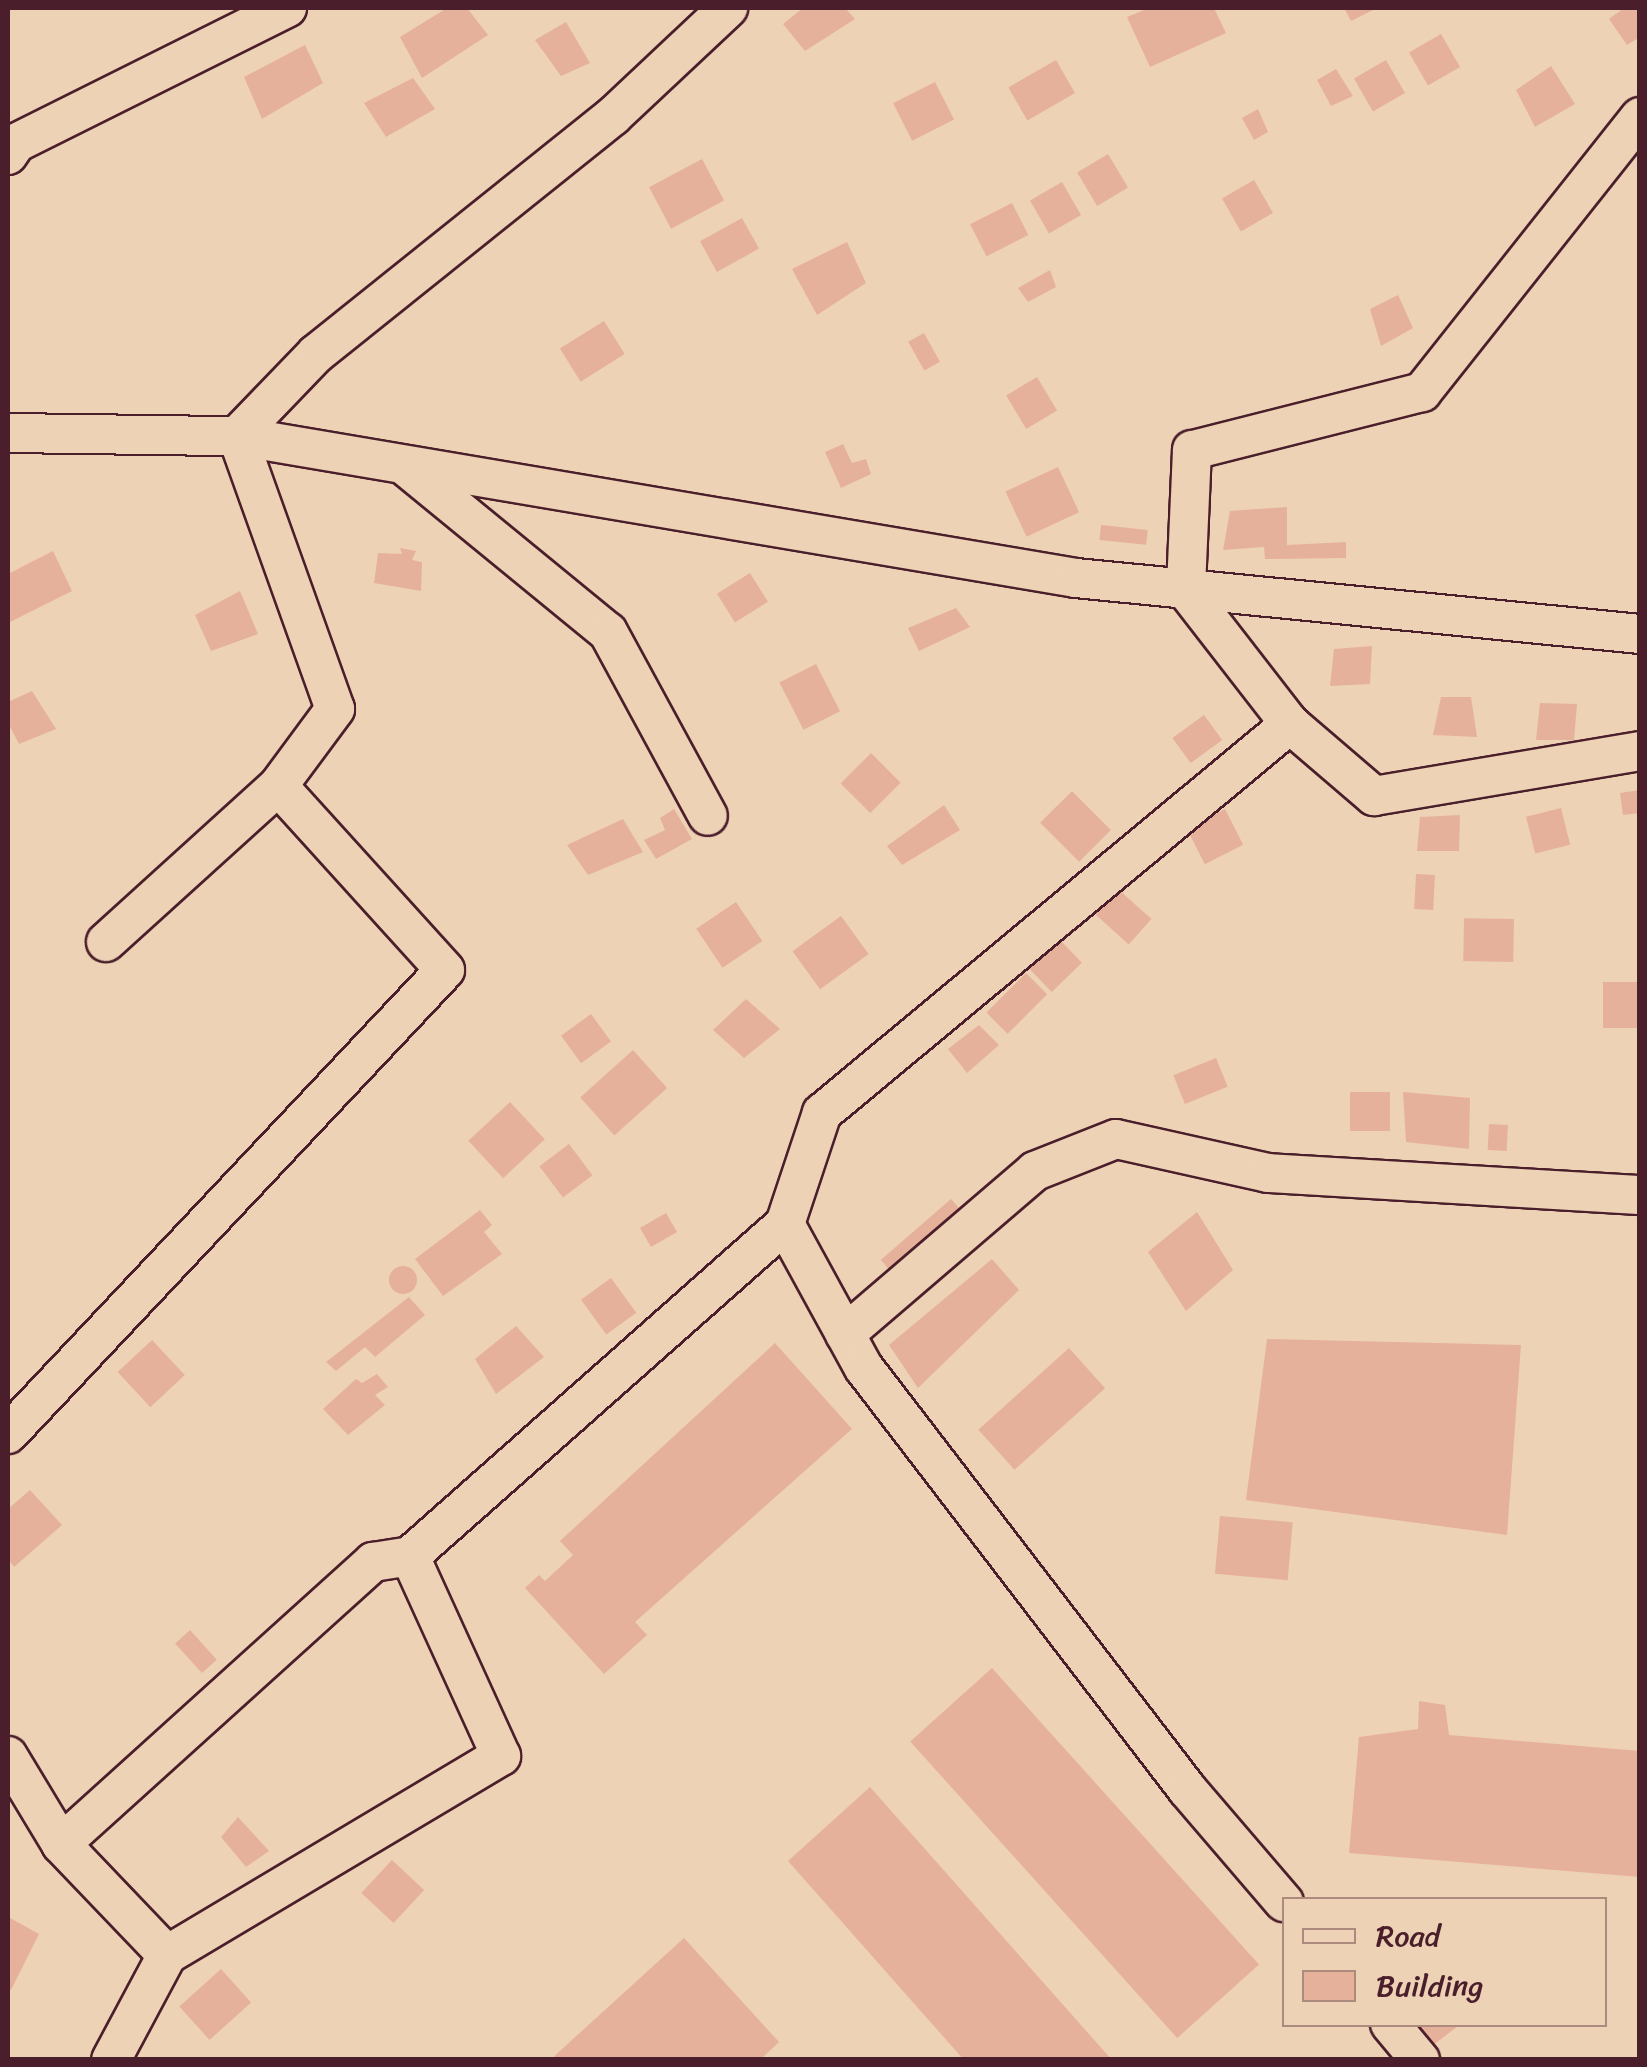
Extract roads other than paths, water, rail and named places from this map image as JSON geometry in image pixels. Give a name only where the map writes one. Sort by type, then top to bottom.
[{"type":"street","points":[[8,155],[16,143],[287,8]]},
{"type":"street","points":[[237,436],[316,354],[613,116],[728,8]]},
{"type":"street","points":[[1640,117],[1422,392],[1192,450],[1186,590],[1290,724],[1374,796],[1640,751]]},
{"type":"street","points":[[8,432],[237,436],[1076,578],[1640,634]]},
{"type":"street","points":[[106,942],[278,786],[334,709],[237,436]]},
{"type":"street","points":[[403,464],[608,632],[708,816]]},
{"type":"street","points":[[61,1844],[373,1562],[410,1556],[785,1224],[822,1113],[1290,724]]},
{"type":"street","points":[[8,1434],[445,970],[278,786]]},
{"type":"street","points":[[845,1334],[1034,1171],[1116,1139],[1268,1173],[1640,1195]]},
{"type":"street","points":[[785,1224],[864,1368],[1176,1774],[1282,1900]]},
{"type":"street","points":[[111,2060],[166,1955],[500,1756],[410,1556]]},
{"type":"street","points":[[8,1756],[61,1844],[166,1955]]},
{"type":"street","points":[[1392,2027],[1420,2060]]}]
